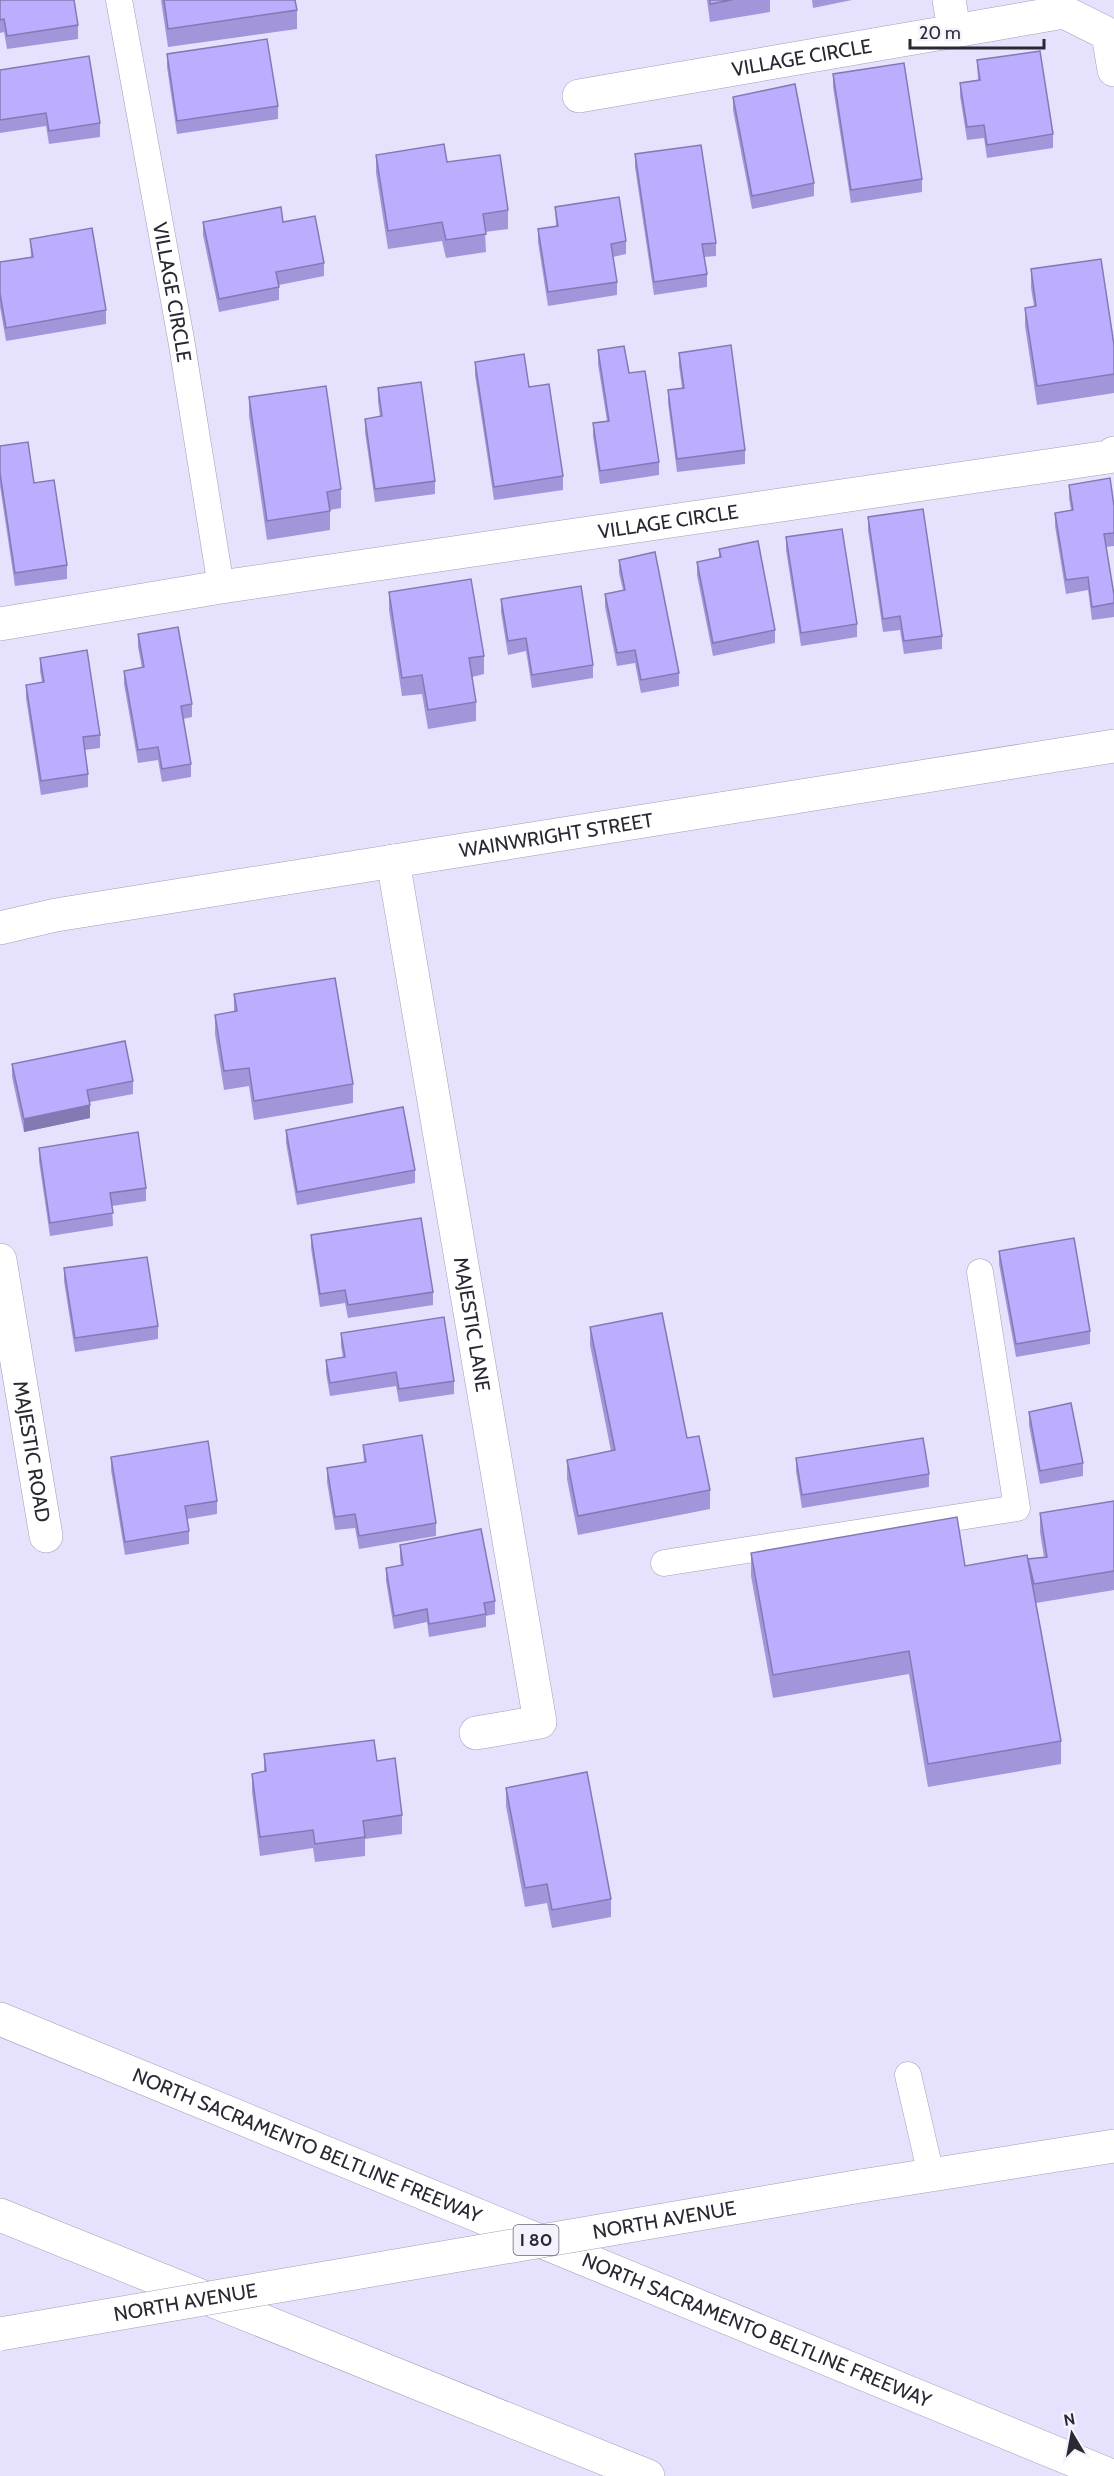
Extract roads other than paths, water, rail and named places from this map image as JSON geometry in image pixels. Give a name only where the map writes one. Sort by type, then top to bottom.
[{"type":"main road","name":"VILLAGE CIRCLE","points":[[579,96],[951,14],[1064,12],[1108,34],[1114,70]]},
{"type":"main road","name":"VILLAGE CIRCLE","points":[[0,624],[221,587],[1108,457],[1114,453]]},
{"type":"main road","name":"WAINWRIGHT STREET","points":[[0,928],[56,915],[1114,746]]},
{"type":"main road","name":"MAJESTIC LANE","points":[[393,861],[540,1722],[476,1733]]},
{"type":"main road","name":"MAJESTIC ROAD","points":[[0,1260],[46,1536]]},
{"type":"main road","name":"NORTH SACRAMENTO BELTLINE FREEWAY","points":[[0,2019],[1112,2476]]},
{"type":"main road","name":"NORTH AVENUE","points":[[0,2334],[861,2186],[1114,2146]]},
{"type":"main road","points":[[0,2215],[648,2476]]},
{"type":"lane","name":"VILLAGE CIRCLE","points":[[119,0],[181,339],[221,587]]},
{"type":"lane","points":[[664,1563],[1017,1508],[980,1272]]},
{"type":"lane","points":[[908,2075],[931,2175]]}]
